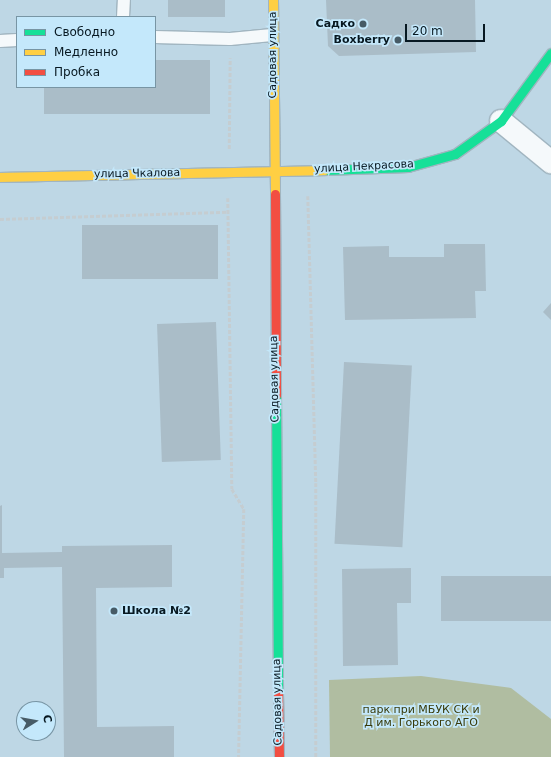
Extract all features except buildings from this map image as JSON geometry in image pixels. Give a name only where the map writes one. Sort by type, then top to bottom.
[{"type":"street","name":"Садовая улица","points":[[273,0],[272,35],[279,757]]},
{"type":"street","name":"улица Некрасова","points":[[274,170],[408,167],[455,154],[501,121],[551,53]]},
{"type":"street","points":[[501,121],[551,162]]},
{"type":"street","name":"улица Чкалова","points":[[0,177],[228,173],[274,170]]},
{"type":"lane","points":[[123,16],[124,0]]},
{"type":"lane","points":[[156,37],[230,39],[272,35]]},
{"type":"lane","points":[[0,41],[16,40]]},
{"type":"path","points":[[230,39],[228,212],[232,489],[244,509],[239,757]]},
{"type":"path","points":[[307,169],[316,483],[316,757]]},
{"type":"path","points":[[0,219],[228,212]]},
{"type":"green space","name":"парк при МБУК СК и Д им. Горького АГО","points":[[421,676],[511,688],[551,719],[551,757],[330,757],[329,680]]},
{"type":"traffic: fast","points":[[324,170],[408,167],[455,154],[501,121],[551,53]]},
{"type":"traffic: fast","points":[[276,395],[278,693]]},
{"type":"traffic: slow","points":[[273,0],[275,194]]},
{"type":"traffic: slow","points":[[0,177],[324,170]]},
{"type":"traffic: jam","points":[[275,194],[276,395]]},
{"type":"traffic: jam","points":[[278,693],[279,757]]},
{"type":"place","name":"Садко","points":[[363,24]]},
{"type":"place","name":"Boxberry","points":[[398,40]]},
{"type":"place","name":"Школа №2","points":[[114,611]]}]
